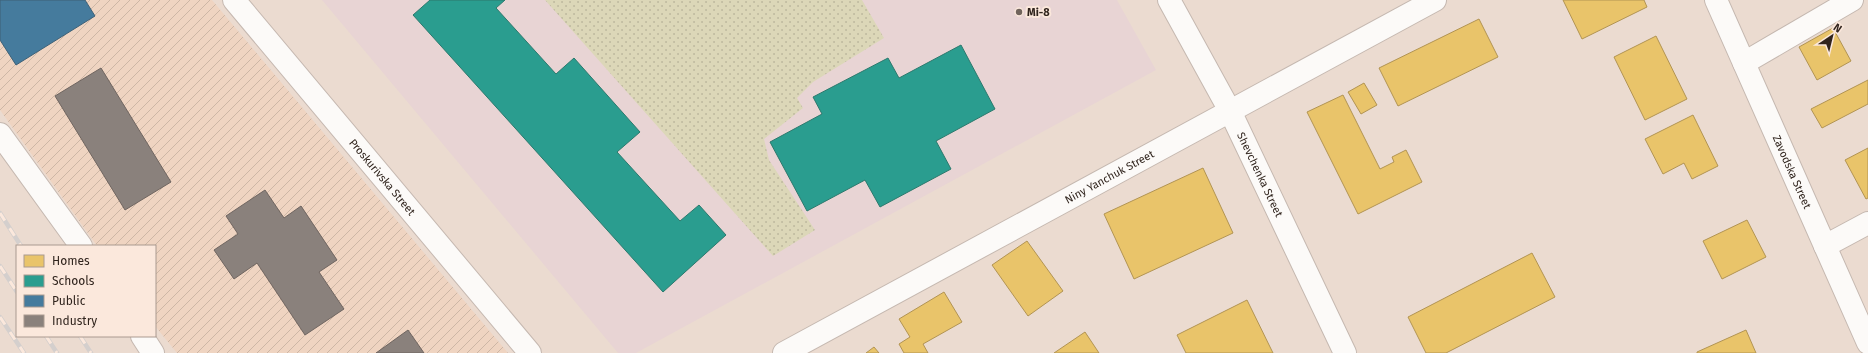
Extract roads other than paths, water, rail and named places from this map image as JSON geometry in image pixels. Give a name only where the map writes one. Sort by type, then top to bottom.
[{"type":"street","name":"Proskurivska Street","points":[[234,0],[530,353]]},
{"type":"street","name":"Shevchenka Street","points":[[1169,0],[1230,110],[1345,353]]},
{"type":"street","name":"Niny Yanchuk Street","points":[[784,353],[1435,0]]},
{"type":"street","name":"Zavodska Street","points":[[1716,0],[1868,343]]},
{"type":"street","points":[[1744,63],[1852,0]]},
{"type":"street","points":[[0,134],[80,245]]},
{"type":"street","points":[[1825,246],[1868,223]]},
{"type":"street","points":[[143,337],[153,353]]},
{"type":"railway","points":[[0,213],[20,245]]},
{"type":"railway","points":[[0,266],[16,290]]},
{"type":"railway","points":[[0,317],[24,353]]},
{"type":"railway","points":[[47,337],[57,353]]},
{"type":"railway","points":[[81,337],[91,353]]},
{"type":"place","name":"Mi-8","points":[[1019,12]]}]
